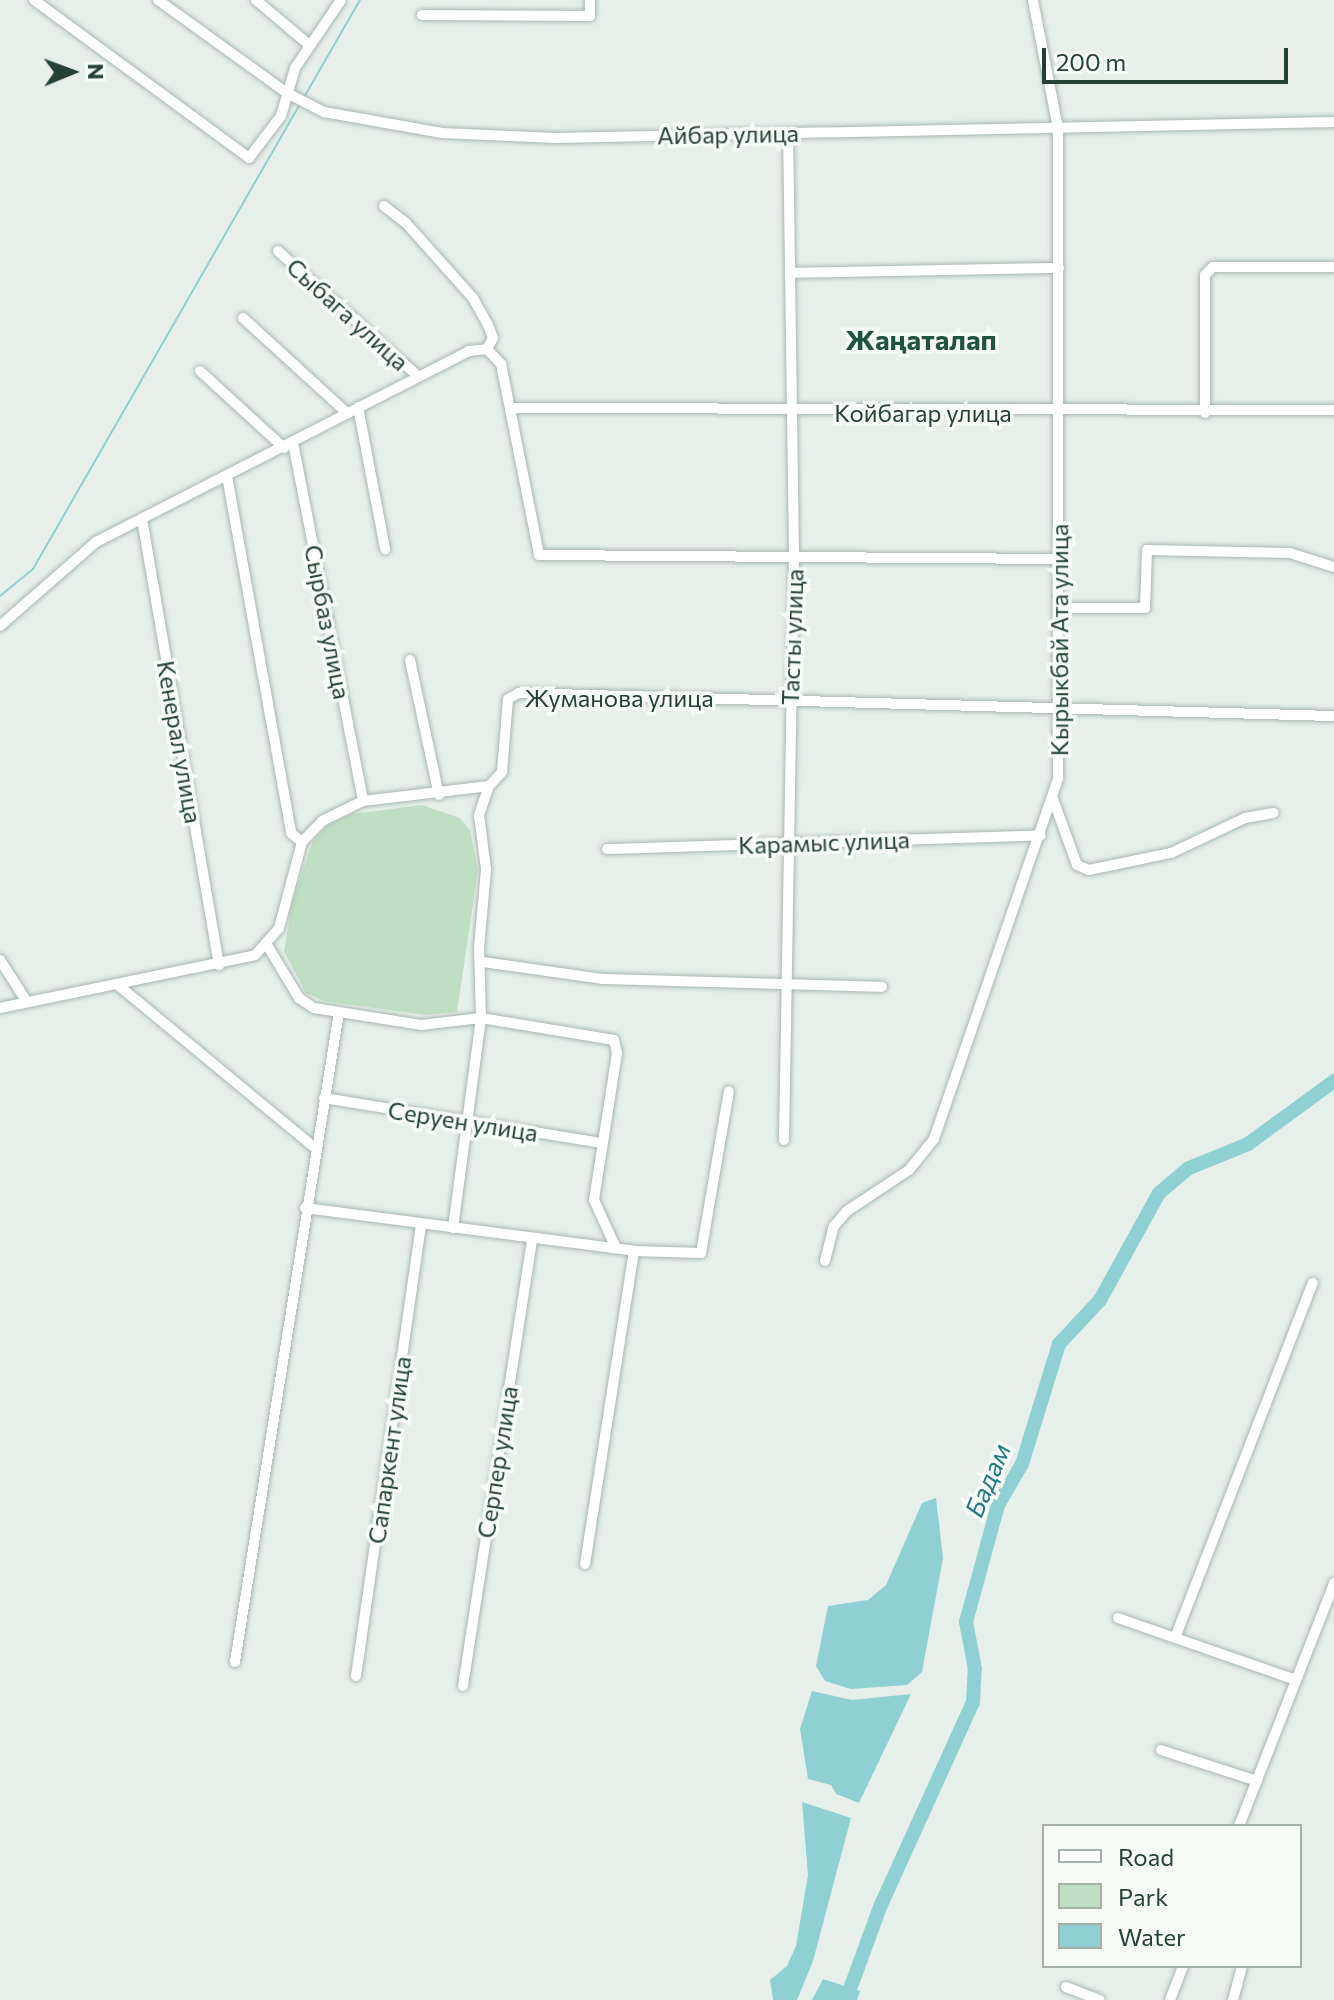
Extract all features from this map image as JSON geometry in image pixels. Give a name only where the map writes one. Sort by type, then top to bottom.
[{"type":"street","points":[[34,0],[249,158],[281,116],[287,93],[308,44],[341,0]]},
{"type":"street","name":"Айбар улица","points":[[158,0],[287,93],[340,117],[442,133],[556,138],[1334,122]]},
{"type":"street","points":[[256,0],[308,44]]},
{"type":"street","points":[[422,15],[590,16],[590,0]]},
{"type":"street","name":"Кырыкбай Ата улица","points":[[825,1261],[834,1226],[847,1211],[909,1170],[934,1139],[1053,799],[1062,706],[1058,128],[1033,0]]},
{"type":"street","name":"Тасты улица","points":[[784,1140],[786,844],[794,555],[788,133]]},
{"type":"street","points":[[384,206],[406,223],[473,298],[493,338],[487,349]]},
{"type":"street","name":"Сыбага улица","points":[[278,251],[418,376]]},
{"type":"street","points":[[1205,413],[1205,275],[1213,267],[1334,267]]},
{"type":"street","points":[[790,273],[1059,268]]},
{"type":"street","points":[[243,318],[347,413]]},
{"type":"street","points":[[0,626],[96,542],[288,446],[418,376],[469,351],[487,349]]},
{"type":"street","points":[[487,349],[501,364],[539,555],[1059,559]]},
{"type":"street","points":[[200,371],[288,446]]},
{"type":"street","points":[[358,407],[385,549]]},
{"type":"street","name":"Койбагар улица","points":[[512,408],[1060,413],[1334,410]]},
{"type":"street","name":"Сырбаз улица","points":[[288,446],[363,801]]},
{"type":"street","points":[[227,476],[291,833],[302,842]]},
{"type":"street","name":"Кенерал улица","points":[[142,519],[219,965]]},
{"type":"street","points":[[1061,608],[1145,608],[1147,550],[1290,553],[1334,567]]},
{"type":"street","points":[[410,660],[439,795]]},
{"type":"street","name":"Жуманова улица","points":[[489,786],[502,772],[508,699],[519,693],[1334,716]]},
{"type":"street","points":[[0,1008],[219,965],[255,955],[279,928],[302,842],[322,821],[363,801],[439,795],[489,786],[479,815],[486,869],[479,948],[483,962],[481,1018],[453,1228]]},
{"type":"street","points":[[1053,799],[1077,865],[1089,870],[1171,853],[1245,818],[1274,813]]},
{"type":"street","name":"Карамыс улица","points":[[607,849],[1041,835]]},
{"type":"street","points":[[267,945],[299,998],[339,1012],[421,1025],[481,1018],[614,1040],[617,1053],[594,1200],[616,1248]]},
{"type":"street","points":[[0,960],[27,1002]]},
{"type":"street","points":[[483,962],[602,979],[786,987],[882,987]]},
{"type":"street","points":[[118,985],[316,1149]]},
{"type":"street","points":[[235,1662],[305,1208],[339,1012]]},
{"type":"street","points":[[305,1208],[634,1251],[701,1253],[729,1091]]},
{"type":"street","name":"Серуен улица","points":[[324,1098],[602,1143]]},
{"type":"street","name":"Сапаркент улица","points":[[356,1676],[421,1224]]},
{"type":"street","name":"Серпер улица","points":[[463,1686],[532,1238]]},
{"type":"street","points":[[585,1564],[634,1251]]},
{"type":"street","points":[[1175,1638],[1313,1283]]},
{"type":"street","points":[[1240,1824],[1334,1583]]},
{"type":"street","points":[[1118,1618],[1296,1680]]},
{"type":"street","points":[[1161,1750],[1257,1781]]},
{"type":"street","points":[[1170,2000],[1179,1968]]},
{"type":"street","points":[[1233,2000],[1241,1968]]},
{"type":"street","points":[[1066,1987],[1100,2000]]},
{"type":"green space","points":[[422,805],[460,818],[470,830],[478,870],[457,1012],[425,1015],[324,1001],[306,993],[284,951],[292,904],[312,843],[328,825],[352,814]]},
{"type":"water","points":[[936,1498],[943,1558],[922,1672],[907,1685],[851,1689],[825,1681],[816,1666],[828,1606],[868,1600],[886,1585],[922,1503]]},
{"type":"water","points":[[812,1691],[852,1700],[911,1694],[859,1803],[836,1794],[831,1785],[808,1779],[800,1729]]},
{"type":"water","points":[[802,1802],[851,1818],[813,1961],[797,2000],[773,2000],[770,1980],[787,1966],[796,1946],[808,1875]]},
{"type":"water","points":[[823,1979],[860,1991],[857,2000],[812,2000]]},
{"type":"waterway","points":[[303,99],[360,0]]},
{"type":"waterway","points":[[0,596],[33,569],[300,104]]},
{"type":"waterway","name":"Бадам","points":[[846,2000],[880,1907],[973,1702],[975,1669],[966,1622],[998,1505],[1022,1464],[1059,1344],[1100,1300],[1159,1193],[1189,1168],[1248,1144],[1334,1081]]},
{"type":"district","name":"Жаңаталап","points":[[921,339]]}]
